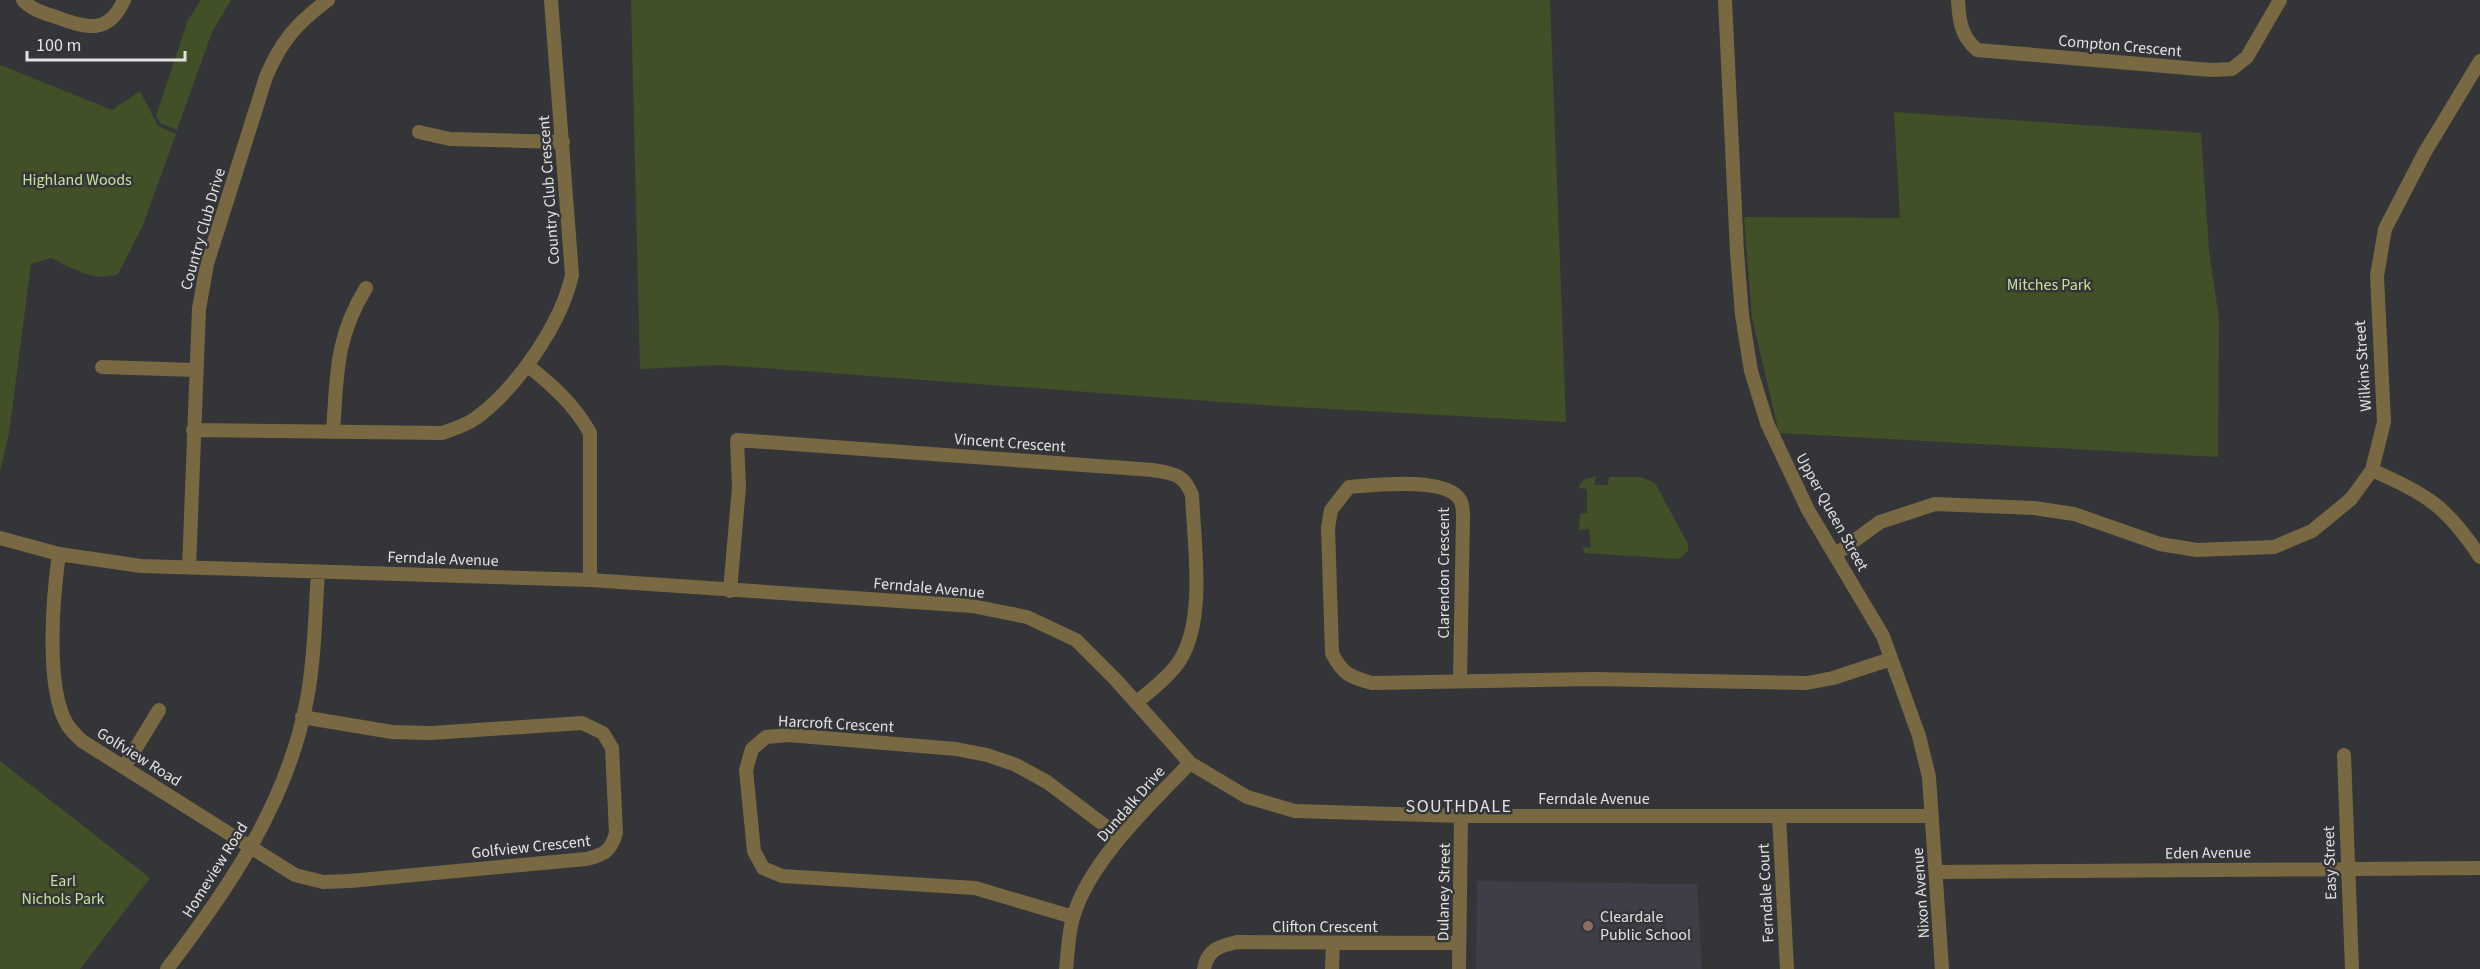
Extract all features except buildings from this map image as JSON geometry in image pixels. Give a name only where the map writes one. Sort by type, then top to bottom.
[{"type":"street","points":[[23,0],[30,8],[67,21],[94,27],[106,24],[117,15],[124,0]]},
{"type":"street","name":"Country Club Drive","points":[[189,568],[195,370],[199,309],[207,264],[266,77],[278,49],[286,37],[328,0]]},
{"type":"street","name":"Country Club Crescent","points":[[193,430],[442,433],[474,420],[499,399],[527,364],[558,313],[568,294],[572,275],[551,0]]},
{"type":"street","name":"Upper Queen Street","points":[[1725,0],[1737,252],[1742,315],[1751,371],[1771,433],[1808,510],[1883,636],[1919,736],[1929,777],[1932,816]]},
{"type":"street","name":"Compton Crescent","points":[[1958,0],[1961,29],[1967,41],[1977,50],[2211,70],[2232,69],[2247,57],[2280,0]]},
{"type":"street","name":"Wilkins Street","points":[[1836,554],[1880,522],[1935,504],[2034,508],[2074,514],[2160,544],[2197,550],[2274,547],[2320,524],[2351,499],[2372,470],[2384,422],[2376,285],[2385,229],[2425,152],[2480,60]]},
{"type":"street","points":[[419,132],[450,139],[562,141]]},
{"type":"street","points":[[333,432],[339,348],[353,308],[366,288]]},
{"type":"street","points":[[527,364],[561,393],[580,414],[590,433],[590,580]]},
{"type":"street","points":[[102,367],[195,370]]},
{"type":"street","name":"Vincent Crescent","points":[[730,591],[739,487],[736,441],[1058,463],[1179,475],[1188,483],[1192,495],[1196,620],[1190,642],[1179,662],[1136,703]]},
{"type":"street","points":[[2372,470],[2412,488],[2440,506],[2462,529],[2480,557]]},
{"type":"street","name":"Clarendon Crescent","points":[[1460,680],[1463,518],[1461,500],[1449,489],[1431,485],[1348,487],[1330,510],[1328,528],[1332,653],[1339,668],[1353,678],[1372,683],[1460,680],[1807,682],[1833,678],[1892,659]]},
{"type":"street","name":"Ferndale Avenue","points":[[0,538],[59,554],[141,566],[590,580],[972,606],[1027,617],[1076,640],[1190,763],[1247,797],[1295,811],[1461,816],[1932,816]]},
{"type":"street","name":"Golfview Road","points":[[59,554],[53,601],[57,700],[67,725],[82,741],[251,849]]},
{"type":"street","name":"Homeview Road","points":[[167,969],[214,907],[251,849],[284,782],[307,699],[318,572]]},
{"type":"street","points":[[124,766],[159,710]]},
{"type":"street","name":"Golfview Crescent","points":[[251,849],[295,874],[323,882],[586,859],[603,855],[612,846],[616,833],[612,748],[603,733],[582,723],[430,733],[392,732],[302,717]]},
{"type":"street","name":"Harcroft Crescent","points":[[1073,917],[975,888],[782,876],[763,868],[754,851],[746,770],[753,749],[766,737],[788,735],[956,749],[987,755],[1016,765],[1047,782],[1120,837]]},
{"type":"street","name":"Easy Street","points":[[2344,755],[2346,868],[2352,969]]},
{"type":"street","name":"Dundalk Drive","points":[[1066,969],[1073,917],[1091,880],[1120,837],[1190,763]]},
{"type":"street","name":"Dulaney Street","points":[[1459,969],[1461,816]]},
{"type":"street","name":"Ferndale Court","points":[[1779,816],[1787,969]]},
{"type":"street","name":"Nixon Avenue","points":[[1932,816],[1942,969]]},
{"type":"street","name":"Eden Avenue","points":[[1937,872],[2480,868]]},
{"type":"street","name":"Clifton Crescent","points":[[1204,969],[1206,960],[1217,946],[1237,942],[1459,943]]},
{"type":"street","points":[[1332,969],[1333,943]]},
{"type":"shaded area","name":"Cleardale Public School","points":[[1477,881],[1697,884],[1702,969],[1476,969]]},
{"type":"green space","points":[[201,0],[231,0],[212,32],[177,130],[160,123],[156,116],[188,20]]},
{"type":"green space","points":[[631,0],[1550,0],[1566,422],[1276,406],[720,365],[640,369]]},
{"type":"green space","name":"Highland Woods","points":[[0,65],[112,110],[140,91],[158,126],[176,134],[143,225],[118,274],[92,276],[51,258],[31,264],[9,433],[0,472]]},
{"type":"green space","name":"Mitches Park","points":[[1894,112],[2201,133],[2209,251],[2219,319],[2218,457],[1779,433],[1752,318],[1744,217],[1900,218]]},
{"type":"green space","points":[[1596,476],[1594,485],[1608,485],[1609,477],[1641,477],[1655,483],[1688,544],[1688,551],[1679,559],[1585,553],[1582,548],[1591,547],[1589,529],[1579,530],[1580,514],[1587,513],[1587,489],[1579,488],[1583,481]]},
{"type":"green space","name":"Earl Nichols Park","points":[[0,761],[150,878],[80,969],[0,969]]},
{"type":"place","name":"Cleardale Public School","points":[[1588,926]]},
{"type":"district","name":"SOUTHDALE","points":[[1459,806]]}]
